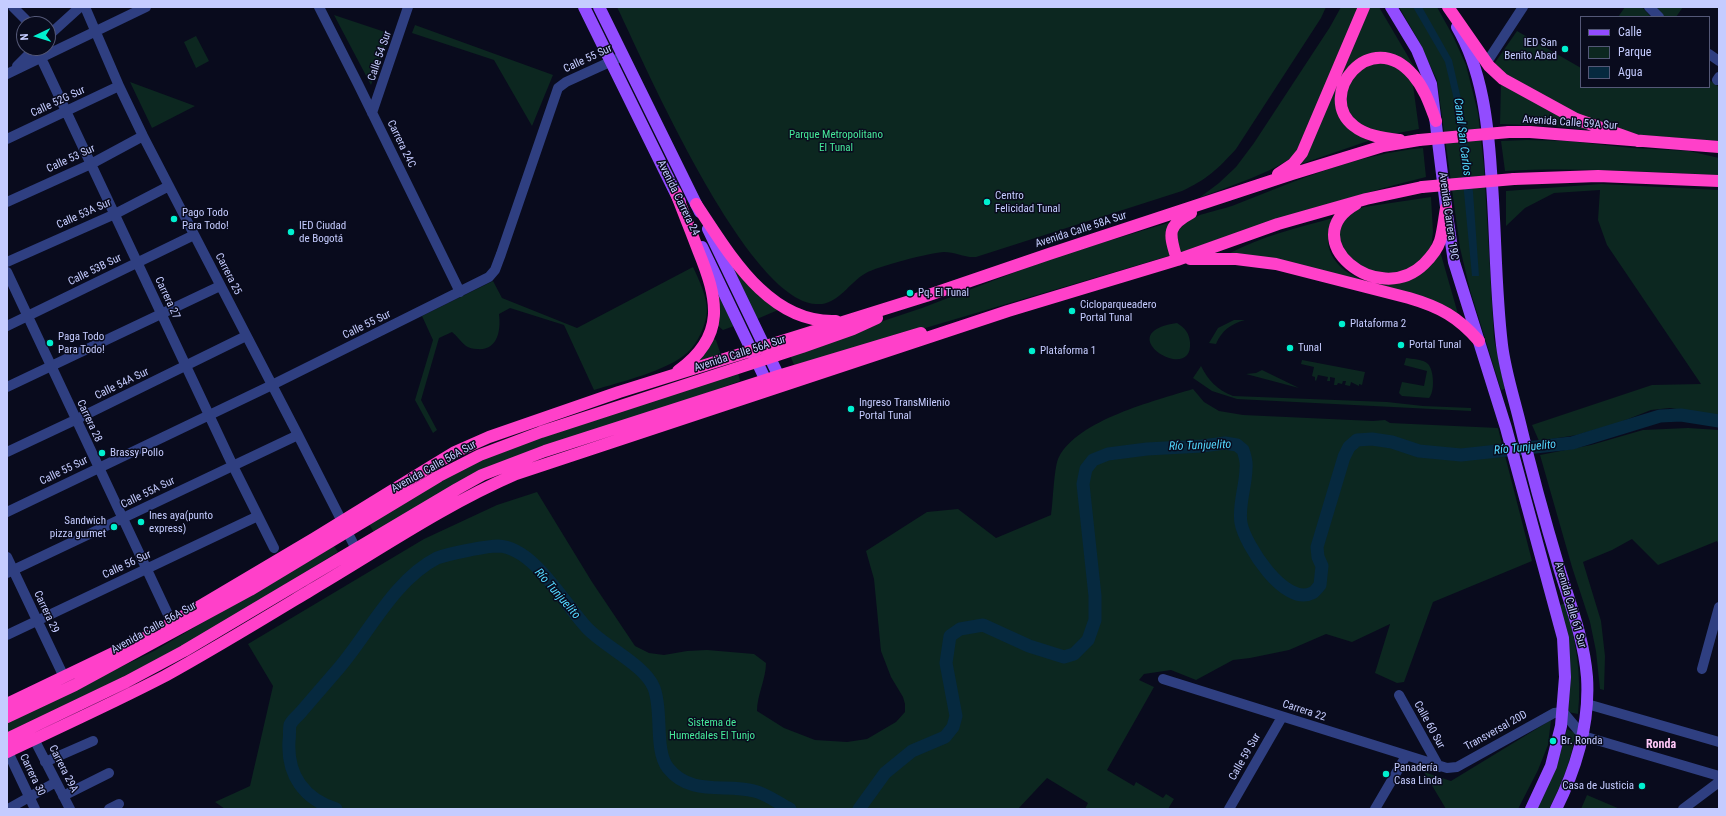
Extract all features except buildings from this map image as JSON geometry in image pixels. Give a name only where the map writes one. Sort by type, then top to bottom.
[{"type":"highway","points":[[1257,186],[1290,167],[1302,153],[1364,7]]},
{"type":"highway","points":[[1447,7],[1487,62],[1503,79],[1558,110],[1591,125],[1638,141]]},
{"type":"highway","points":[[1413,141],[1374,135],[1353,126],[1348,119],[1344,112],[1342,92],[1345,82],[1352,70],[1360,63],[1371,59],[1382,59],[1394,61],[1405,67],[1413,74],[1425,92],[1436,121]]},
{"type":"highway","name":"Avenida Calle 59A Sur","points":[[1413,141],[1509,132],[1719,147]]},
{"type":"highway","name":"Avenida Calle 58A Sur","points":[[752,350],[926,296],[1049,254],[1383,146],[1413,141]]},
{"type":"highway","points":[[7,752],[154,681],[218,645],[469,496],[516,474],[768,385],[904,346],[1060,294],[1177,260],[1278,224],[1366,199],[1422,187],[1514,179],[1598,176],[1719,181]]},
{"type":"highway","points":[[664,378],[678,371],[697,355],[707,340],[714,314],[713,295],[709,276],[676,193]]},
{"type":"highway","points":[[1177,260],[1171,237],[1174,226],[1181,219],[1218,199]]},
{"type":"highway","points":[[1366,199],[1343,213],[1334,229],[1334,238],[1338,252],[1344,261],[1367,275],[1379,279],[1388,280],[1409,275],[1419,269],[1440,242],[1446,208]]},
{"type":"highway","points":[[696,204],[743,271],[779,305],[808,319],[832,321],[849,320]]},
{"type":"highway","points":[[1177,260],[1236,259],[1276,264],[1403,296],[1445,311],[1461,322],[1480,341]]},
{"type":"highway","name":"Avenida Calle 56A Sur","points":[[7,705],[172,623],[268,565],[345,527],[439,476],[492,450],[540,432],[758,362],[852,329],[926,296]]},
{"type":"highway","name":"Avenida Calle 56A Sur","points":[[7,717],[75,685],[250,590],[345,527],[437,463],[468,446],[494,435],[752,350]]},
{"type":"highway","points":[[7,739],[126,682],[254,610],[457,488],[482,475],[523,459],[602,433],[768,385]]},
{"type":"highway","points":[[575,454],[602,433]]},
{"type":"highway","points":[[437,463],[470,460]]},
{"type":"highway","points":[[250,590],[268,565]]},
{"type":"highway","points":[[218,645],[254,610]]},
{"type":"highway","points":[[7,705],[36,704]]},
{"type":"highway","points":[[38,724],[66,724]]},
{"type":"main road","name":"Avenida Carrera 24","points":[[584,7],[676,193],[768,385]]},
{"type":"main road","name":"Avenida Carrera 24","points":[[599,7],[696,204],[780,381]]},
{"type":"main road","name":"Avenida Carrera 19C","points":[[1391,7],[1417,50],[1431,84],[1454,262],[1506,428]]},
{"type":"main road","name":"Avenida Calle 61 Sur","points":[[1447,7],[1459,30],[1478,78],[1485,112],[1493,190],[1502,345],[1530,463],[1581,640],[1587,677],[1587,704],[1583,736],[1574,769],[1556,809]]},
{"type":"main road","name":"Avenida Calle 61 Sur","points":[[1506,428],[1563,638],[1565,677],[1563,712],[1555,752],[1545,780],[1531,809]]},
{"type":"street","points":[[13,7],[22,16]]},
{"type":"street","points":[[56,29],[80,7]]},
{"type":"street","name":"Carrera 25","points":[[85,7],[119,86],[143,136],[356,549]]},
{"type":"street","points":[[9,73],[146,7]]},
{"type":"street","name":"Carrera 24C","points":[[319,7],[460,292]]},
{"type":"street","name":"Calle 54 Sur","points":[[372,113],[408,7]]},
{"type":"street","points":[[1487,62],[1523,7]]},
{"type":"street","points":[[1710,55],[1719,61]]},
{"type":"street","points":[[9,73],[27,56]]},
{"type":"street","name":"Calle 55 Sur","points":[[7,512],[272,385],[487,278],[495,270],[558,88],[566,82],[623,56]]},
{"type":"street","name":"Carrera 27","points":[[41,58],[233,466],[274,548]]},
{"type":"street","name":"Calle 52G Sur","points":[[7,139],[119,86]]},
{"type":"street","name":"Calle 53 Sur","points":[[7,202],[91,164],[143,136]]},
{"type":"street","name":"Calle 53A Sur","points":[[7,262],[115,214],[169,186]]},
{"type":"street","name":"Calle 53B Sur","points":[[7,326],[194,235]]},
{"type":"street","name":"Carrera 28","points":[[7,272],[75,420],[172,623]]},
{"type":"street","points":[[7,387],[220,286]]},
{"type":"street","name":"Calle 54A Sur","points":[[7,452],[246,336]]},
{"type":"street","name":"Calle 55A Sur","points":[[10,572],[298,435]]},
{"type":"street","name":"Calle 56 Sur","points":[[7,635],[258,516]]},
{"type":"street","name":"Carrera 29","points":[[7,557],[10,572],[37,621],[64,677]]},
{"type":"street","points":[[1702,669],[1715,638],[1719,607]]},
{"type":"street","name":"Carrera 22","points":[[1163,679],[1438,767]]},
{"type":"street","name":"Calle 60 Sur","points":[[1399,695],[1438,767]]},
{"type":"street","points":[[1587,704],[1719,742]]},
{"type":"street","points":[[1563,712],[1583,736],[1719,776]]},
{"type":"street","name":"Transversal 20D","points":[[1438,767],[1457,767],[1554,713],[1563,712]]},
{"type":"street","name":"Calle 59 Sur","points":[[1229,809],[1282,717]]},
{"type":"street","name":"Carrera 29A","points":[[34,739],[70,809]]},
{"type":"street","points":[[46,762],[93,741]]},
{"type":"street","name":"Carrera 30","points":[[7,752],[35,809]]},
{"type":"street","points":[[1376,809],[1406,756]]},
{"type":"street","points":[[63,796],[109,773]]},
{"type":"street","points":[[8,809],[56,782]]},
{"type":"street","points":[[1683,809],[1719,782]]},
{"type":"green space","name":"Parque Metropolitano El Tunal","points":[[617,7],[1326,7],[1321,18],[1236,149],[1217,168],[1198,183],[1182,191],[976,257],[968,257],[944,252],[917,257],[881,267],[860,277],[837,298],[824,304],[816,304],[789,293],[760,264],[730,224],[675,126]]},
{"type":"green space","points":[[1341,7],[1359,7],[1296,154],[1275,168],[1262,174],[1199,198],[1219,183],[1236,167],[1254,143],[1330,27]]},
{"type":"green space","points":[[1368,7],[1379,7],[1416,70],[1399,59],[1352,65],[1340,115],[1353,131],[1371,140],[1298,165]]},
{"type":"green space","points":[[1399,7],[1437,7],[1453,36],[1466,65],[1478,113],[1484,167],[1494,339],[1505,389],[1501,390],[1470,290],[1460,248],[1437,80],[1417,38]]},
{"type":"green space","points":[[1625,7],[1642,7],[1650,16],[1619,16]]},
{"type":"green space","points":[[1653,7],[1683,7],[1677,16],[1662,16]]},
{"type":"green space","points":[[334,15],[391,34],[371,85]]},
{"type":"green space","points":[[415,25],[553,75],[532,126],[494,60],[412,33]]},
{"type":"green space","points":[[1517,31],[1580,67],[1580,88],[1710,88],[1710,81],[1719,87],[1719,141],[1640,135],[1594,122],[1514,82],[1494,64]]},
{"type":"green space","points":[[196,36],[209,61],[196,68],[184,42]]},
{"type":"green space","points":[[1367,63],[1392,64],[1412,78],[1419,129],[1398,133],[1381,132],[1364,127],[1351,116],[1347,109],[1347,86],[1349,80]]},
{"type":"green space","points":[[130,82],[195,106],[152,128]]},
{"type":"green space","points":[[1501,84],[1587,130],[1554,126],[1500,124]]},
{"type":"green space","points":[[1501,141],[1568,141],[1632,148],[1689,151],[1719,158],[1719,175],[1585,170],[1505,171]]},
{"type":"green space","points":[[1423,148],[1426,177],[1302,212],[1179,253],[1176,228],[1190,219],[1205,213],[1229,207],[1328,169],[1375,156]]},
{"type":"green space","points":[[1601,184],[1719,190],[1719,416],[1670,408],[1651,410],[1618,423],[1577,435],[1539,441],[1532,425],[1652,385],[1701,384],[1607,245],[1598,220],[1600,190],[1554,193],[1525,208],[1506,226],[1506,191]]},
{"type":"green space","points":[[1431,197],[1433,232],[1431,250],[1405,273],[1386,277],[1354,266],[1338,243],[1342,220],[1349,212],[1364,207]]},
{"type":"green space","points":[[1333,218],[1328,239],[1330,251],[1335,261],[1353,276],[1364,280],[1387,284],[1409,280],[1423,272],[1440,251],[1458,314],[1228,254],[1267,237]]},
{"type":"green space","points":[[1171,222],[1172,255],[851,350],[794,365],[790,355],[865,327],[922,308],[1052,258]]},
{"type":"green space","points":[[724,252],[764,299],[778,310],[757,319]]},
{"type":"green space","points":[[693,267],[704,294],[707,311],[701,333],[692,348],[669,365],[594,390],[564,325],[510,308],[499,314],[497,338],[490,347],[484,349],[470,348],[452,332],[439,338],[421,400],[437,430],[433,433],[415,400],[433,340],[422,316],[493,281],[502,298],[577,328]]},
{"type":"green space","points":[[716,286],[734,326],[723,330],[717,325]]},
{"type":"green space","points":[[1234,320],[1245,320],[1235,323],[1224,331],[1216,344],[1209,343],[1218,328]]},
{"type":"green space","points":[[1177,323],[1186,331],[1190,342],[1188,354],[1180,359],[1169,358],[1159,353],[1151,345],[1150,336],[1158,328]]},
{"type":"green space","points":[[712,338],[716,340],[721,355],[691,366]]},
{"type":"green space","points":[[1406,358],[1423,361],[1430,367],[1433,376],[1433,386],[1429,398],[1402,396],[1399,393],[1402,382],[1424,386],[1427,371],[1404,365]]},
{"type":"green space","points":[[1302,360],[1365,372],[1362,385],[1359,384],[1359,386],[1351,382],[1350,386],[1345,385],[1346,381],[1343,381],[1342,384],[1338,383],[1337,385],[1334,385],[1335,378],[1330,377],[1330,381],[1327,381],[1328,377],[1318,375],[1316,381],[1315,377],[1312,376],[1314,367],[1301,364]]},
{"type":"green space","points":[[1201,366],[1214,384],[1222,391],[1233,396],[1387,402],[1423,406],[1471,408],[1471,411],[1237,399],[1212,391],[1193,378]]},
{"type":"green space","points":[[1262,370],[1299,388],[1246,374],[1256,373]]},
{"type":"green space","points":[[738,372],[740,381],[679,403],[533,451],[375,534],[369,524],[446,477],[494,453]]},
{"type":"green space","name":"Sistema de Humedales El Tunjo","points":[[1193,389],[1204,402],[1219,411],[1243,415],[1373,421],[1385,420],[1390,423],[1498,428],[1532,561],[1433,602],[1404,682],[1397,683],[1375,673],[1390,624],[1352,642],[1326,634],[1289,650],[1233,660],[1196,680],[1171,670],[1144,674],[1139,680],[1154,687],[1107,770],[1134,786],[1136,782],[1163,798],[1166,794],[1174,799],[1168,809],[1085,809],[1088,803],[1047,778],[1018,809],[225,809],[215,802],[250,786],[273,686],[248,644],[424,539],[497,505],[537,492],[592,582],[635,646],[649,653],[664,655],[687,651],[707,650],[754,654],[766,663],[765,675],[758,699],[757,711],[784,728],[815,740],[847,742],[867,739],[896,722],[905,712],[905,704],[903,697],[891,677],[881,651],[874,579],[866,551],[927,512],[958,509],[996,538],[1051,515],[1057,461],[1069,444],[1082,432],[1099,422],[1138,406]]},
{"type":"green space","points":[[1688,428],[1719,430],[1719,545],[1717,541],[1658,565],[1632,539],[1612,550],[1583,562],[1601,621],[1605,656],[1604,690],[1600,689],[1596,651],[1590,622],[1572,567],[1540,455],[1591,445],[1643,430]]},
{"type":"green space","points":[[334,546],[338,552],[186,645],[7,735],[7,722],[154,651]]},
{"type":"green space","points":[[1565,603],[1575,644],[1579,671],[1578,714],[1568,712],[1570,685],[1569,671],[1565,632],[1560,605]]},
{"type":"green space","points":[[1551,720],[1548,745],[1538,770],[1518,809],[1446,809],[1424,772],[1451,781]]},
{"type":"green space","points":[[1567,729],[1575,733],[1574,743],[1558,791],[1549,809],[1536,809],[1560,753]]},
{"type":"green space","points":[[1587,795],[1620,809],[1581,809]]},
{"type":"water","name":"Canal San Carlos","points":[[1413,7],[1422,7],[1452,60],[1463,107],[1473,192],[1479,276],[1472,276],[1456,108],[1445,62]]},
{"type":"waterway","name":"Río Tunjuelito","points":[[859,809],[885,773],[912,751],[945,737],[953,727],[956,716],[946,663],[950,636],[960,629],[983,625],[1029,646],[1064,657],[1074,654],[1088,640],[1095,620],[1095,596],[1083,484],[1086,469],[1093,460],[1108,454],[1147,449],[1202,446],[1225,443],[1237,445],[1243,450],[1246,464],[1246,475],[1240,516],[1244,533],[1258,559],[1268,572],[1290,591],[1301,595],[1312,593],[1320,585],[1322,566],[1318,557],[1317,547],[1344,457],[1349,447],[1357,440],[1372,439],[1392,442],[1419,451],[1461,455],[1572,443],[1660,416],[1681,415],[1719,421]]},
{"type":"waterway","name":"Río Tunjuelito","points":[[336,809],[315,799],[300,784],[295,775],[291,765],[289,753],[291,723],[339,668],[383,608],[408,580],[437,558],[458,552],[493,546],[511,549],[524,556],[536,566],[559,592],[587,628],[634,664],[649,680],[657,697],[661,751],[668,768],[677,777],[687,783],[698,786],[743,789],[759,792],[790,809]]},
{"type":"place","name":"IED San Benito Abad","points":[[1565,49]]},
{"type":"place","name":"Centro Felicidad Tunal","points":[[987,202]]},
{"type":"place","name":"Pago Todo Para Todo!","points":[[174,219]]},
{"type":"place","name":"IED Ciudad de Bogotá","points":[[291,232]]},
{"type":"place","name":"Pq. El Tunal","points":[[910,293]]},
{"type":"place","name":"Cicloparqueadero Portal Tunal","points":[[1072,311]]},
{"type":"place","name":"Plataforma 2","points":[[1342,324]]},
{"type":"place","name":"Paga Todo Para Todo!","points":[[50,343]]},
{"type":"place","name":"Portal Tunal","points":[[1401,345]]},
{"type":"place","name":"Tunal","points":[[1290,348]]},
{"type":"place","name":"Plataforma 1","points":[[1032,351]]},
{"type":"place","name":"Ingreso TransMilenio Portal Tunal","points":[[851,409]]},
{"type":"place","name":"Brassy Pollo","points":[[102,453]]},
{"type":"place","name":"Ines aya(punto express)","points":[[141,522]]},
{"type":"place","name":"Sandwich pizza gurmet","points":[[114,527]]},
{"type":"place","name":"Br. Ronda","points":[[1553,741]]},
{"type":"place","name":"Panadería Casa Linda","points":[[1386,774]]},
{"type":"place","name":"Casa de Justicia","points":[[1642,786]]},
{"type":"district","name":"Ronda","points":[[1661,745]]}]
